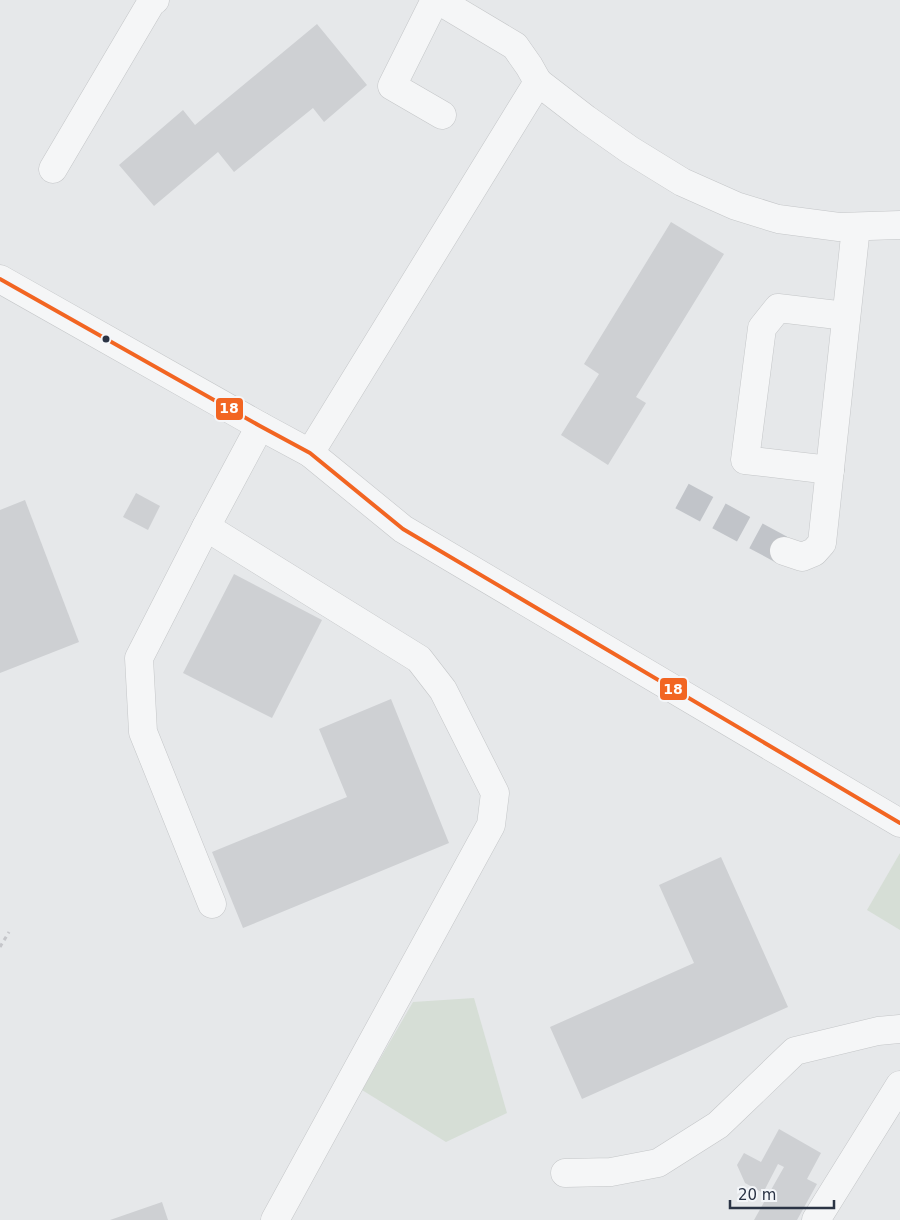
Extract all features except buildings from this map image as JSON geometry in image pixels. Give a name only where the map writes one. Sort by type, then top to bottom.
[{"type":"street","points":[[53,169],[151,3],[155,0]]},
{"type":"street","points":[[442,114],[392,86],[436,0],[515,46],[538,82],[630,150],[682,182],[736,206],[778,219],[839,227],[900,225]]},
{"type":"street","points":[[310,453],[538,82]]},
{"type":"street","points":[[784,551],[802,557],[814,552],[822,542],[856,227]]},
{"type":"street","points":[[0,279],[310,453],[403,528],[900,823]]},
{"type":"street","points":[[830,470],[745,460],[762,328],[778,308],[846,316]]},
{"type":"street","points":[[212,904],[143,732],[139,658],[206,526],[260,426]]},
{"type":"street","points":[[206,526],[419,659],[443,690],[495,793],[491,825],[275,1220]]},
{"type":"street","points":[[564,1173],[611,1172],[658,1163],[718,1125],[795,1050],[878,1031],[900,1029]]},
{"type":"street","points":[[816,1220],[900,1085]]},
{"type":"path","points":[[0,947],[9,932]]},
{"type":"shaded area","points":[[900,853],[900,930],[867,910]]},
{"type":"shaded area","points":[[474,998],[507,1113],[446,1142],[362,1090],[413,1002]]},
{"type":"tunnel","points":[[682,496],[784,551]]},
{"type":"transit line","name":"18","points":[[0,279],[310,453],[403,529],[900,823]]}]
